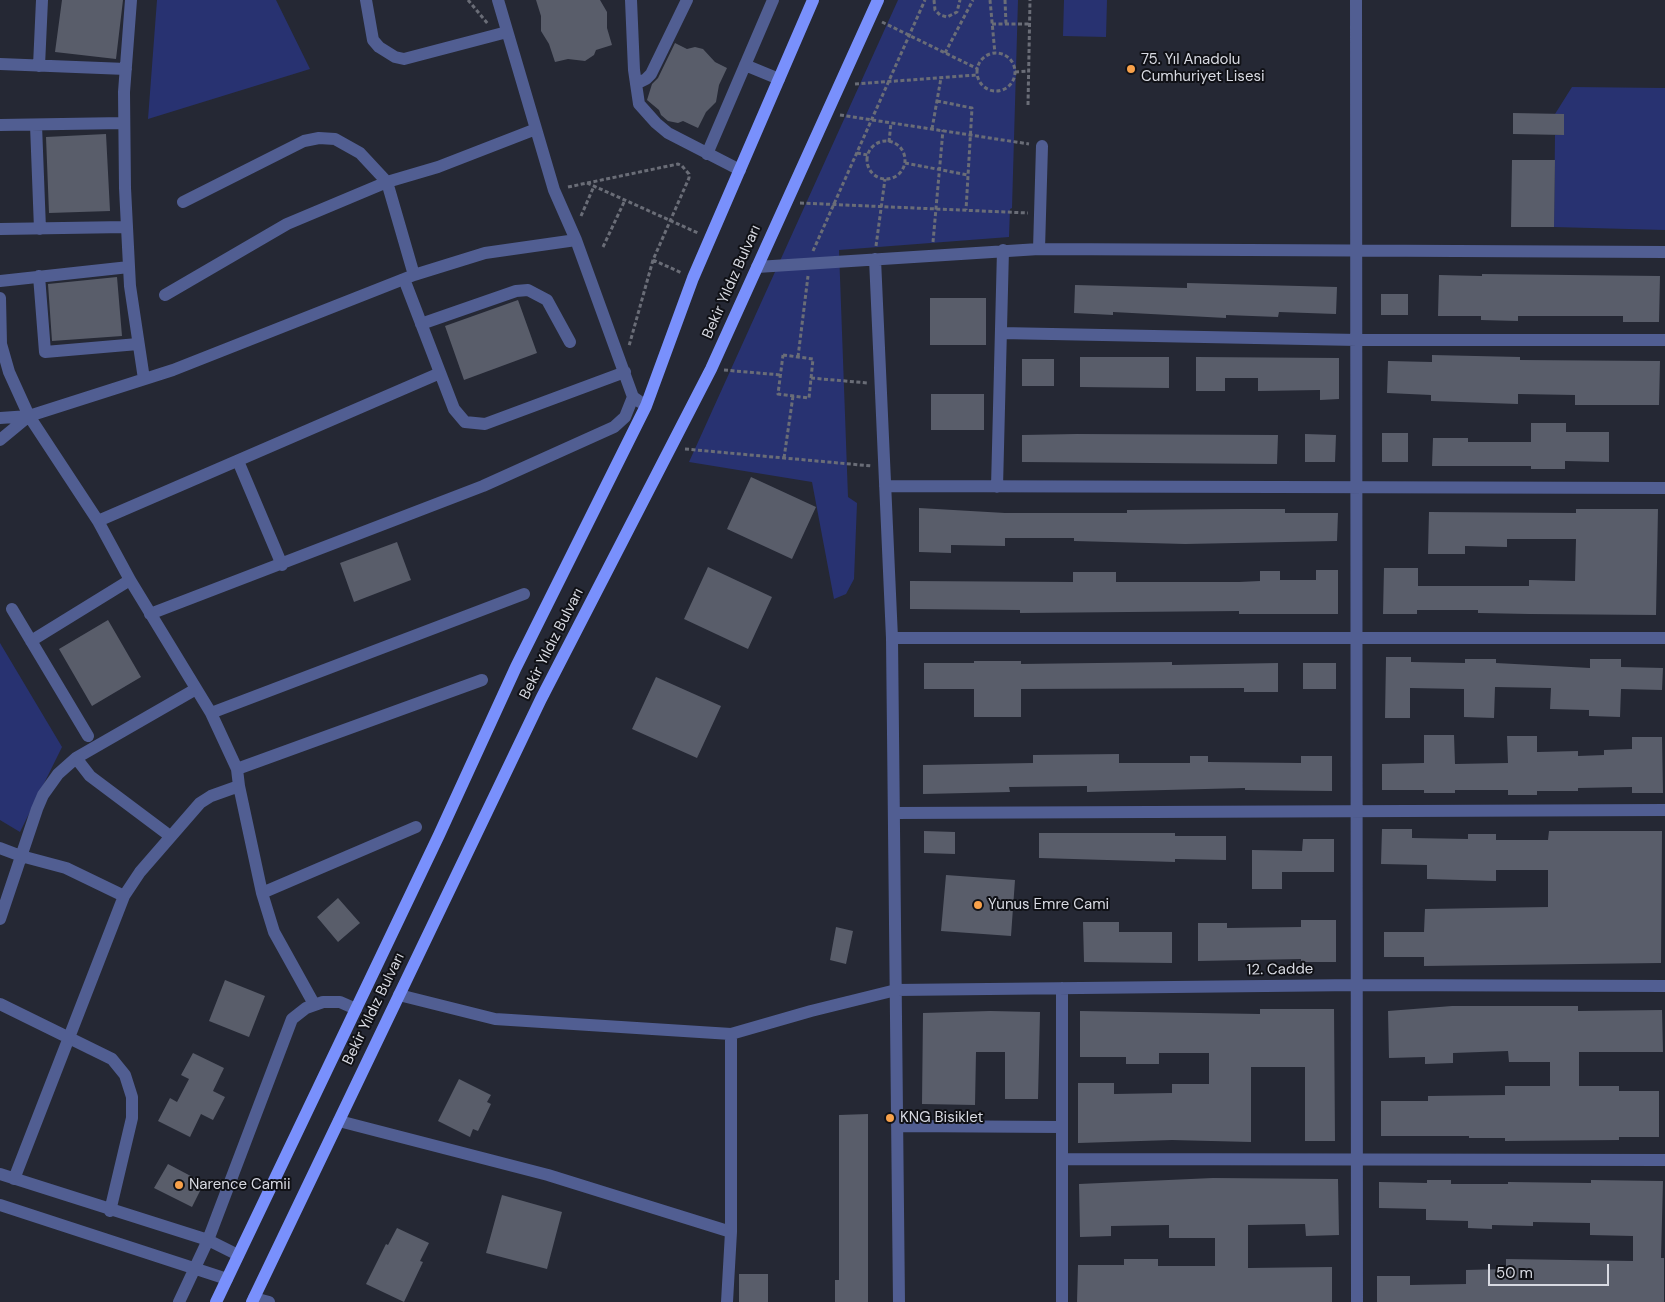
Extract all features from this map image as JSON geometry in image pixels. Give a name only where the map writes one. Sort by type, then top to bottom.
[{"type":"main road","name":"Bekir Yıldız Bulvarı","points":[[216,1302],[516,667],[646,406],[693,278],[813,0]]},
{"type":"main road","name":"Bekir Yıldız Bulvarı","points":[[253,1300],[541,699],[711,369],[878,0]]},
{"type":"street","points":[[39,66],[42,0]]},
{"type":"street","points":[[131,0],[124,123],[126,227],[138,344],[144,379]]},
{"type":"street","points":[[366,0],[372,40],[386,53],[395,57],[404,59],[500,34]]},
{"type":"street","points":[[498,0],[500,34],[536,129],[554,190],[576,240],[634,397],[646,406]]},
{"type":"street","points":[[631,0],[636,84],[640,104],[656,123],[675,137],[740,170]]},
{"type":"street","points":[[636,84],[651,74],[687,0]]},
{"type":"street","points":[[707,154],[773,0]]},
{"type":"street","points":[[1356,0],[1358,487],[1357,1302]]},
{"type":"street","points":[[0,64],[126,69]]},
{"type":"street","points":[[745,65],[779,79]]},
{"type":"street","points":[[0,125],[124,123]]},
{"type":"street","points":[[36,124],[40,229]]},
{"type":"street","points":[[165,295],[287,224],[387,182],[438,167],[536,129]]},
{"type":"street","points":[[183,202],[304,141],[319,138],[335,139],[351,146],[387,182],[422,324],[457,414],[465,422],[479,425],[625,369]]},
{"type":"street","points":[[1040,249],[1042,146]]},
{"type":"street","points":[[0,229],[126,227]]},
{"type":"street","points":[[0,418],[29,416],[144,379],[409,277],[485,253],[576,240]]},
{"type":"street","points":[[757,267],[1040,249],[1357,249],[1665,252]]},
{"type":"street","points":[[997,487],[1003,250]]},
{"type":"street","points":[[875,259],[892,638],[899,1302]]},
{"type":"street","points":[[0,280],[129,267]]},
{"type":"street","points":[[38,276],[45,352],[138,344]]},
{"type":"street","points":[[422,324],[516,291],[528,290],[541,295],[547,300],[570,342]]},
{"type":"street","points":[[0,298],[1,344],[5,374],[29,416],[98,522],[150,614],[211,713],[237,769],[262,893],[274,932],[314,1004]]},
{"type":"street","points":[[1001,333],[1357,340],[1665,340]]},
{"type":"street","points":[[98,522],[440,373]]},
{"type":"street","points":[[150,614],[483,486],[614,427],[625,417],[634,397]]},
{"type":"street","points":[[0,440],[29,416]]},
{"type":"street","points":[[238,462],[282,564]]},
{"type":"street","points":[[885,486],[1665,488]]},
{"type":"street","points":[[31,641],[130,580]]},
{"type":"street","points":[[211,713],[524,594]]},
{"type":"street","points":[[12,609],[88,736]]},
{"type":"street","points":[[892,638],[1665,638]]},
{"type":"street","points":[[237,769],[482,680]]},
{"type":"street","points":[[0,919],[43,795],[58,774],[76,758],[196,689]]},
{"type":"street","points":[[76,758],[90,776],[170,836]]},
{"type":"street","points":[[14,1179],[124,896],[170,836],[200,803],[211,796],[239,786]]},
{"type":"street","points":[[894,813],[1665,810]]},
{"type":"street","points":[[262,893],[416,827]]},
{"type":"street","points":[[0,848],[21,856],[66,868],[124,896]]},
{"type":"street","name":"12. Cadde","points":[[399,995],[495,1019],[731,1034],[896,990],[1358,985],[1665,986]]},
{"type":"street","points":[[1062,988],[1062,1302]]},
{"type":"street","points":[[179,1302],[208,1240],[292,1019],[314,1004],[340,1002],[356,1009]]},
{"type":"street","points":[[0,1004],[118,1064],[129,1086],[132,1118],[110,1211]]},
{"type":"street","points":[[727,1302],[731,1232],[731,1034]]},
{"type":"street","points":[[339,1121],[548,1174],[731,1232]]},
{"type":"street","points":[[897,1126],[1062,1128]]},
{"type":"street","points":[[1062,1159],[1665,1160]]},
{"type":"street","points":[[0,1174],[110,1211],[208,1240],[238,1255]]},
{"type":"street","points":[[0,1205],[227,1279]]},
{"type":"street","points":[[253,1300],[268,1302]]},
{"type":"path","points":[[468,0],[500,34]]},
{"type":"path","points":[[798,357],[809,264],[925,0]]},
{"type":"path","points":[[934,0],[935,10],[942,16],[954,15],[960,8],[960,0]]},
{"type":"path","points":[[945,53],[973,0]]},
{"type":"path","points":[[990,0],[995,54]]},
{"type":"path","points":[[1004,0],[1006,24]]},
{"type":"path","points":[[1028,105],[1030,0]]},
{"type":"path","points":[[960,8],[967,12]]},
{"type":"path","points":[[870,17],[978,69]]},
{"type":"path","points":[[992,24],[1030,24]]},
{"type":"path","points":[[995,54],[1009,58],[1015,72],[1009,86],[994,92],[983,86],[978,75],[978,69],[984,58],[995,54]]},
{"type":"path","points":[[1015,72],[1029,71]]},
{"type":"path","points":[[840,85],[978,75]]},
{"type":"path","points":[[932,129],[941,78]]},
{"type":"path","points":[[937,101],[972,108],[966,210]]},
{"type":"path","points":[[827,113],[1042,146]]},
{"type":"path","points":[[889,142],[892,122]]},
{"type":"path","points":[[932,255],[943,130]]},
{"type":"path","points":[[889,142],[901,149],[905,162],[897,176],[885,179],[871,172],[867,164],[868,155],[875,145],[889,142]]},
{"type":"path","points":[[857,153],[868,155]]},
{"type":"path","points":[[905,162],[968,175]]},
{"type":"path","points":[[554,190],[673,165],[682,166],[686,169],[689,178],[652,260],[625,369]]},
{"type":"path","points":[[875,259],[885,179]]},
{"type":"path","points":[[586,183],[710,238]]},
{"type":"path","points":[[580,217],[594,186]]},
{"type":"path","points":[[603,247],[625,200]]},
{"type":"path","points":[[786,202],[1040,214]]},
{"type":"path","points":[[652,260],[693,278]]},
{"type":"path","points":[[783,355],[813,359],[809,398],[778,394],[780,375],[783,355]]},
{"type":"path","points":[[711,369],[780,375]]},
{"type":"path","points":[[811,378],[880,384]]},
{"type":"path","points":[[784,458],[793,396]]},
{"type":"path","points":[[671,448],[884,468]]},
{"type":"shaded area","points":[[157,0],[276,0],[310,69],[148,119]]},
{"type":"shaded area","points":[[898,0],[1018,0],[1012,208],[1010,209],[1009,237],[839,250],[848,497],[857,503],[854,579],[846,594],[834,599],[812,482],[689,462]]},
{"type":"shaded area","points":[[1064,0],[1107,0],[1106,37],[1063,36]]},
{"type":"shaded area","points":[[1572,87],[1665,88],[1665,230],[1554,227],[1555,135],[1564,135],[1564,114],[1555,114]]},
{"type":"shaded area","points":[[0,643],[62,747],[20,832],[0,820]]},
{"type":"building","points":[[62,0],[123,0],[116,59],[55,52]]},
{"type":"building","points":[[536,0],[600,0],[607,12],[607,28],[612,45],[596,50],[594,55],[585,61],[568,59],[555,62],[549,44],[541,31],[541,16]]},
{"type":"building","points":[[675,43],[687,49],[695,47],[703,49],[715,62],[727,68],[719,85],[716,102],[706,112],[698,128],[683,121],[678,123],[668,121],[647,100],[652,84],[658,78]]},
{"type":"building","points":[[1513,113],[1564,114],[1564,135],[1513,134]]},
{"type":"building","points":[[106,134],[110,211],[49,213],[46,137]]},
{"type":"building","points":[[1512,160],[1555,160],[1554,227],[1511,227]]},
{"type":"building","points":[[1482,274],[1660,276],[1659,322],[1623,322],[1623,316],[1518,316],[1518,321],[1481,320],[1481,316],[1438,316],[1439,275],[1482,276]]},
{"type":"building","points":[[117,277],[122,336],[52,341],[48,284]]},
{"type":"building","points":[[1187,283],[1337,287],[1336,314],[1279,312],[1278,317],[1226,315],[1226,318],[1113,312],[1113,315],[1074,313],[1075,285],[1187,288]]},
{"type":"building","points":[[1381,294],[1408,294],[1408,315],[1381,315]]},
{"type":"building","points":[[930,298],[986,298],[986,345],[930,345]]},
{"type":"building","points":[[518,300],[537,353],[464,380],[445,326]]},
{"type":"building","points":[[1432,355],[1520,357],[1520,360],[1660,361],[1659,405],[1575,405],[1575,395],[1518,394],[1518,404],[1431,401],[1431,395],[1387,393],[1388,361],[1432,362]]},
{"type":"building","points":[[1080,357],[1169,357],[1169,388],[1080,387]]},
{"type":"building","points":[[1196,357],[1339,358],[1339,399],[1320,400],[1320,390],[1258,391],[1258,378],[1225,378],[1225,391],[1196,391]]},
{"type":"building","points":[[1022,359],[1054,359],[1054,386],[1022,386]]},
{"type":"building","points":[[931,394],[984,394],[984,430],[931,430]]},
{"type":"building","points":[[1531,423],[1566,423],[1566,432],[1609,432],[1609,462],[1565,461],[1565,469],[1531,469],[1531,466],[1432,466],[1433,438],[1468,438],[1468,442],[1531,442]]},
{"type":"building","points":[[1382,433],[1408,433],[1408,462],[1382,462]]},
{"type":"building","points":[[1305,434],[1336,435],[1335,462],[1305,462]]},
{"type":"building","points":[[1022,435],[1278,435],[1277,464],[1022,462]]},
{"type":"building","points":[[751,477],[816,507],[792,559],[727,529]]},
{"type":"building","points":[[919,508],[1005,513],[1127,513],[1127,510],[1285,509],[1285,513],[1338,513],[1337,541],[1185,544],[1074,541],[1074,538],[1005,538],[1005,546],[951,545],[951,553],[919,552]]},
{"type":"building","points":[[1576,509],[1658,509],[1656,615],[1478,613],[1478,610],[1417,610],[1417,614],[1383,614],[1384,568],[1418,568],[1418,586],[1529,586],[1529,580],[1575,581],[1576,539],[1507,539],[1507,547],[1465,546],[1465,554],[1428,554],[1429,512],[1576,513]]},
{"type":"building","points":[[397,542],[411,580],[354,602],[340,563]]},
{"type":"building","points":[[708,567],[772,597],[748,649],[684,619]]},
{"type":"building","points":[[1316,570],[1338,570],[1338,614],[1239,614],[1239,611],[1020,613],[1020,610],[910,609],[910,581],[1073,582],[1073,572],[1116,572],[1116,582],[1239,582],[1260,581],[1260,571],[1280,571],[1280,580],[1316,580]]},
{"type":"building","points":[[108,620],[141,677],[92,706],[59,649]]},
{"type":"building","points":[[1386,657],[1411,657],[1411,662],[1465,663],[1465,659],[1496,659],[1496,663],[1590,668],[1590,659],[1621,659],[1621,667],[1663,668],[1662,690],[1621,689],[1620,717],[1589,716],[1589,710],[1550,709],[1551,688],[1495,687],[1494,718],[1464,717],[1464,689],[1410,688],[1410,718],[1385,718]]},
{"type":"building","points":[[974,661],[1021,661],[1021,664],[1172,662],[1172,665],[1278,663],[1278,692],[1244,692],[1244,688],[1021,689],[1021,717],[974,717],[974,689],[924,689],[924,663],[974,663]]},
{"type":"building","points":[[1303,663],[1336,663],[1336,689],[1303,689]]},
{"type":"building","points":[[656,677],[721,706],[697,758],[632,729]]},
{"type":"building","points":[[1424,735],[1454,735],[1455,764],[1508,763],[1507,736],[1537,736],[1537,752],[1578,751],[1578,756],[1604,755],[1604,750],[1632,749],[1632,737],[1662,737],[1663,793],[1632,793],[1632,787],[1578,788],[1578,791],[1537,791],[1537,795],[1508,795],[1508,790],[1455,790],[1455,793],[1424,793],[1424,790],[1382,790],[1382,764],[1424,763]]},
{"type":"building","points":[[1119,754],[1119,763],[1190,763],[1190,756],[1208,756],[1208,762],[1301,763],[1301,756],[1332,756],[1332,791],[1245,790],[1245,788],[1087,792],[1087,786],[1009,787],[1010,792],[923,794],[923,765],[1033,763],[1033,755]]},
{"type":"building","points":[[1382,829],[1412,829],[1412,838],[1468,839],[1468,834],[1496,834],[1496,840],[1548,840],[1549,831],[1662,831],[1661,963],[1424,966],[1424,957],[1384,957],[1384,932],[1424,932],[1425,909],[1548,907],[1548,870],[1496,870],[1496,881],[1427,879],[1427,865],[1381,864]]},
{"type":"building","points":[[924,831],[955,832],[955,854],[924,853]]},
{"type":"building","points":[[1039,833],[1175,833],[1175,836],[1226,836],[1226,860],[1175,859],[1175,862],[1039,858]]},
{"type":"building","points":[[1303,839],[1334,839],[1334,872],[1282,872],[1282,889],[1252,889],[1252,850],[1302,851]]},
{"type":"building","name":"Yunus Emre Cami","points":[[946,875],[1015,880],[1011,936],[941,931]]},
{"type":"building","points":[[338,898],[360,923],[338,942],[317,917]]},
{"type":"building","points":[[1301,920],[1336,920],[1336,962],[1301,962],[1301,959],[1198,961],[1198,923],[1227,923],[1227,928],[1301,927]]},
{"type":"building","points":[[1083,922],[1119,922],[1119,932],[1172,932],[1172,963],[1084,962]]},
{"type":"building","points":[[836,927],[853,931],[846,964],[830,960]]},
{"type":"building","points":[[225,980],[265,996],[249,1037],[209,1021]]},
{"type":"building","points":[[1452,1006],[1578,1006],[1578,1011],[1662,1010],[1663,1052],[1579,1052],[1579,1086],[1619,1086],[1619,1091],[1659,1091],[1659,1137],[1619,1137],[1619,1140],[1505,1141],[1505,1138],[1469,1138],[1469,1136],[1381,1136],[1381,1101],[1428,1101],[1428,1096],[1505,1095],[1505,1086],[1550,1086],[1550,1062],[1509,1062],[1508,1051],[1453,1053],[1453,1063],[1425,1064],[1425,1057],[1389,1058],[1388,1011]]},
{"type":"building","points":[[1260,1009],[1334,1009],[1335,1141],[1305,1141],[1305,1067],[1251,1067],[1251,1142],[1172,1140],[1078,1143],[1078,1083],[1114,1083],[1114,1094],[1172,1093],[1172,1084],[1209,1084],[1209,1053],[1159,1053],[1159,1064],[1126,1064],[1126,1057],[1080,1057],[1080,1011],[1260,1014]]},
{"type":"building","points":[[1040,1012],[1038,1099],[1005,1099],[1005,1052],[976,1052],[975,1105],[922,1104],[923,1013]]},
{"type":"building","points":[[193,1053],[224,1068],[213,1091],[225,1097],[213,1120],[201,1114],[190,1137],[158,1121],[170,1098],[177,1102],[189,1079],[181,1075]]},
{"type":"building","points":[[459,1079],[491,1095],[487,1102],[491,1104],[478,1131],[473,1129],[470,1137],[438,1121]]},
{"type":"building","points":[[868,1114],[868,1302],[835,1302],[835,1280],[839,1280],[839,1115]]},
{"type":"building","name":"Narence Camii","points":[[168,1164],[204,1183],[192,1207],[154,1188]]},
{"type":"building","points":[[1213,1178],[1338,1179],[1339,1235],[1306,1236],[1305,1224],[1248,1225],[1248,1268],[1332,1267],[1332,1302],[1077,1302],[1078,1265],[1124,1265],[1124,1259],[1158,1259],[1158,1266],[1215,1266],[1215,1238],[1169,1238],[1169,1225],[1111,1226],[1111,1236],[1080,1237],[1079,1184]]},
{"type":"building","points":[[1427,1180],[1451,1180],[1451,1184],[1508,1184],[1508,1182],[1591,1183],[1591,1180],[1663,1181],[1661,1258],[1664,1258],[1664,1302],[1377,1302],[1377,1276],[1410,1276],[1410,1285],[1466,1284],[1466,1270],[1506,1269],[1506,1259],[1633,1261],[1633,1236],[1590,1235],[1590,1223],[1533,1222],[1533,1226],[1492,1225],[1492,1229],[1468,1228],[1468,1221],[1426,1220],[1426,1209],[1379,1208],[1379,1182],[1427,1183]]},
{"type":"building","points":[[502,1195],[562,1212],[547,1269],[486,1253]]},
{"type":"building","points":[[397,1228],[429,1243],[420,1261],[423,1262],[404,1302],[366,1284],[386,1244],[388,1245]]},
{"type":"building","points":[[739,1274],[768,1274],[768,1302],[739,1302]]},
{"type":"place","name":"75. Yıl Anadolu Cumhuriyet Lisesi","points":[[1131,69]]},
{"type":"place","name":"Yunus Emre Cami","points":[[978,905]]},
{"type":"place","name":"KNG Bisiklet","points":[[890,1118]]},
{"type":"place","name":"Narence Camii","points":[[179,1185]]}]
